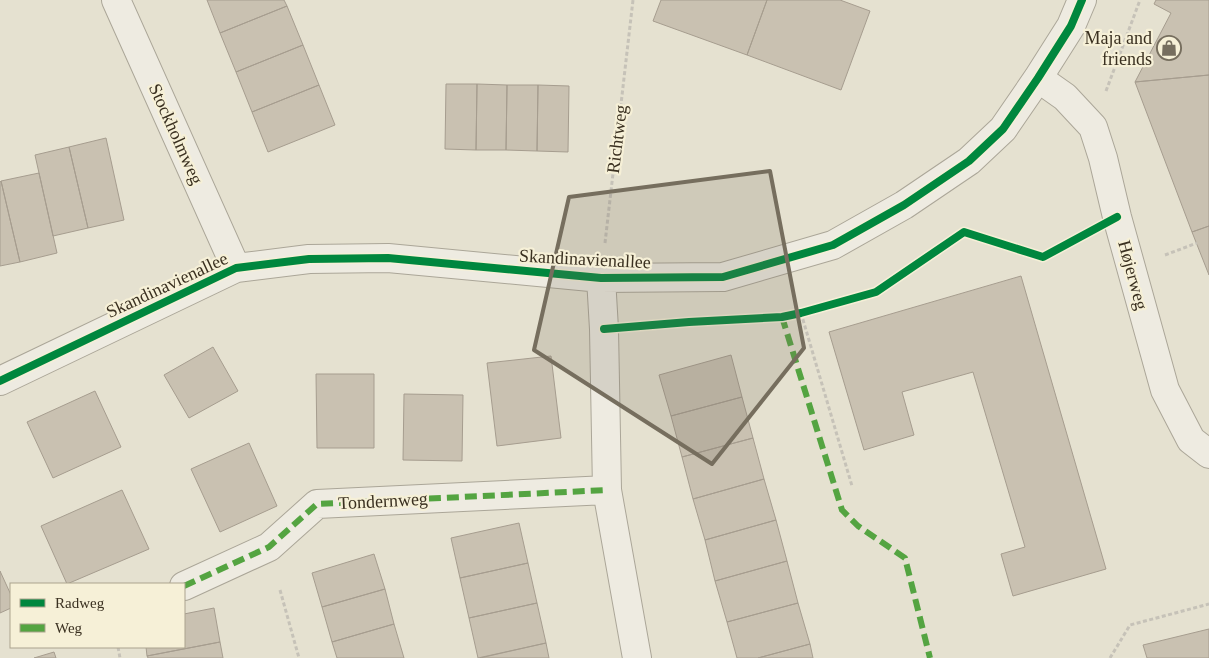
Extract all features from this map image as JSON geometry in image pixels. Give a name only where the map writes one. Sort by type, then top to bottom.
[{"type":"street","name":"Stockholmweg","points":[[116,0],[236,268]]},
{"type":"street","name":"Skandinavienallee","points":[[0,381],[236,268],[309,260],[388,258],[601,278],[723,278],[833,244],[904,205],[969,161],[1003,129],[1071,26],[1082,0]]},
{"type":"street","name":"Højerweg","points":[[1038,78],[1065,97],[1093,127],[1165,390],[1191,440],[1209,454]]},
{"type":"street","points":[[601,278],[604,329],[607,490],[638,658]]},
{"type":"street","name":"Tondernweg","points":[[185,586],[269,547],[317,504],[607,490]]},
{"type":"path","points":[[1093,127],[1140,0]]},
{"type":"path","points":[[801,312],[852,486]]},
{"type":"path","points":[[280,590],[299,658]]},
{"type":"path","points":[[1110,658],[1130,625],[1209,604]]},
{"type":"highlighted area","points":[[770,171],[804,348],[712,464],[534,350],[569,197]]},
{"type":"building","points":[[207,0],[284,0],[287,6],[220,33]]},
{"type":"building","points":[[661,0],[767,0],[747,55],[653,21]]},
{"type":"building","points":[[767,0],[840,0],[870,11],[841,90],[747,55]]},
{"type":"building","points":[[1156,0],[1209,0],[1209,75],[1135,82],[1171,13],[1154,4]]},
{"type":"building","points":[[287,6],[303,45],[236,72],[220,33]]},
{"type":"building","points":[[303,45],[319,85],[252,112],[236,72]]},
{"type":"building","points":[[1209,75],[1209,226],[1192,232],[1135,82]]},
{"type":"building","points":[[446,84],[477,84],[476,150],[445,149]]},
{"type":"building","points":[[477,84],[507,85],[506,150],[476,150]]},
{"type":"building","points":[[319,85],[335,125],[268,152],[252,112]]},
{"type":"building","points":[[507,85],[538,85],[537,151],[506,150]]},
{"type":"building","points":[[538,85],[569,86],[568,152],[537,151]]},
{"type":"building","points":[[106,138],[124,220],[88,228],[69,147]]},
{"type":"building","points":[[69,147],[88,228],[53,236],[35,155]]},
{"type":"building","points":[[39,173],[57,253],[20,262],[1,181]]},
{"type":"building","points":[[0,182],[20,262],[0,266]]},
{"type":"building","points":[[1209,226],[1209,275],[1192,232]]},
{"type":"building","points":[[1021,276],[1106,569],[1013,596],[1001,554],[1025,547],[973,372],[902,392],[914,435],[864,450],[829,332]]},
{"type":"building","points":[[213,347],[238,391],[189,418],[164,375]]},
{"type":"building","points":[[731,355],[742,397],[671,416],[659,375]]},
{"type":"building","points":[[551,356],[561,438],[497,446],[487,363]]},
{"type":"building","points":[[316,374],[374,374],[374,448],[317,448]]},
{"type":"building","points":[[95,391],[121,447],[53,478],[27,422]]},
{"type":"building","points":[[404,394],[463,395],[462,461],[403,460]]},
{"type":"building","points":[[742,397],[753,438],[682,457],[671,416]]},
{"type":"building","points":[[753,438],[764,479],[693,499],[682,457]]},
{"type":"building","points":[[249,443],[277,506],[220,532],[191,469]]},
{"type":"building","points":[[764,479],[776,520],[705,540],[693,499]]},
{"type":"building","points":[[122,490],[149,549],[67,583],[41,526]]},
{"type":"building","points":[[776,520],[787,561],[715,581],[705,540]]},
{"type":"building","points":[[519,523],[528,563],[460,578],[451,538]]},
{"type":"building","points":[[374,554],[385,589],[322,607],[312,573]]},
{"type":"building","points":[[787,561],[798,603],[727,622],[715,581]]},
{"type":"building","points":[[528,563],[537,603],[469,618],[460,578]]},
{"type":"building","points":[[0,571],[10,593],[10,608],[0,613]]},
{"type":"building","points":[[385,589],[394,624],[332,642],[322,607]]},
{"type":"building","points":[[537,603],[546,643],[478,658],[469,618]]},
{"type":"building","points":[[798,603],[810,644],[758,658],[737,658],[727,622]]},
{"type":"building","points":[[214,608],[220,642],[147,656],[146,648],[185,648],[185,614]]},
{"type":"building","points":[[394,624],[404,658],[337,658],[332,642]]},
{"type":"building","points":[[1209,629],[1209,658],[1147,658],[1143,645]]},
{"type":"building","points":[[220,642],[223,658],[148,658],[147,656]]},
{"type":"building","points":[[546,643],[549,658],[480,658]]},
{"type":"building","points":[[810,644],[813,658],[758,658]]},
{"type":"building","points":[[54,652],[56,658],[34,658]]},
{"type":"marked path","points":[[782,317],[842,510],[858,526],[905,558],[930,658]]},
{"type":"marked path","points":[[185,586],[269,547],[317,504],[607,490]]},
{"type":"cycle path","points":[[0,381],[236,268],[309,259],[388,258],[601,278],[723,277],[833,245],[904,205],[969,161],[1003,129],[1071,26],[1082,0]]},
{"type":"cycle path","points":[[604,329],[782,317],[801,313],[876,292],[964,232],[1043,257],[1117,217]]},
{"type":"place","name":"Maja and friends","points":[[1169,48]]}]
